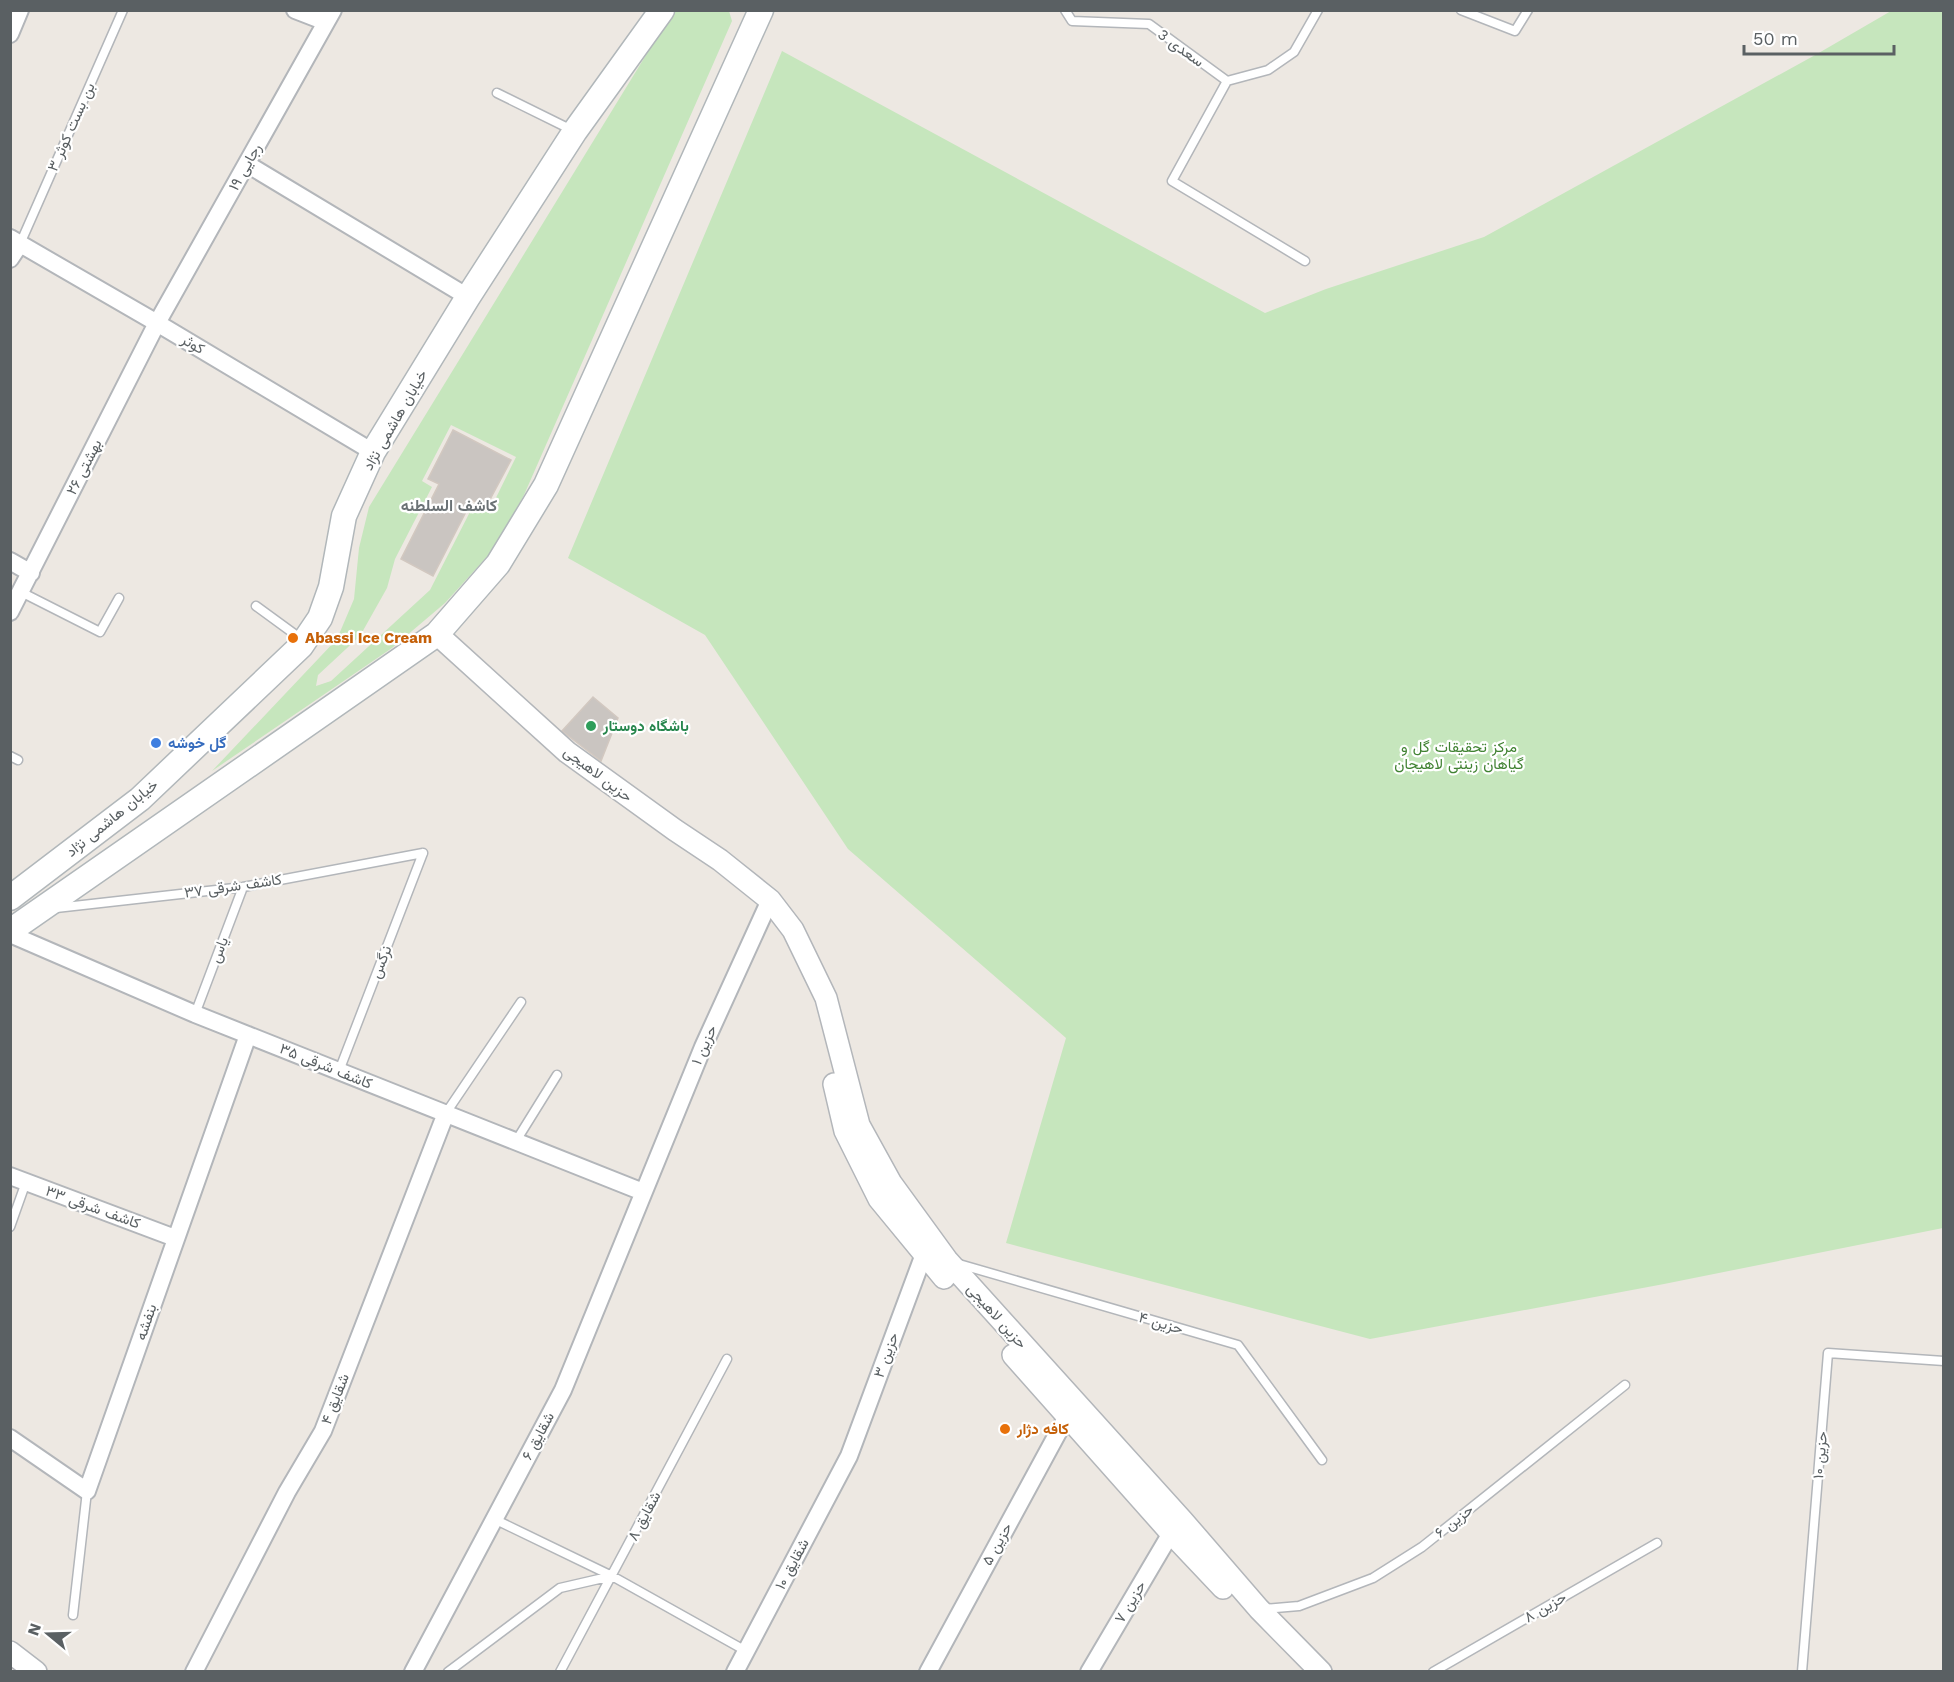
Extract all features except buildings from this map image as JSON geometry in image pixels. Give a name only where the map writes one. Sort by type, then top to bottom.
[{"type":"main road","name":"خیابان هاشمی نژاد","points":[[10,898],[141,799],[304,641],[320,618],[332,586],[344,516],[373,452],[468,297],[575,131],[662,10]]},
{"type":"main road","points":[[10,932],[437,634],[498,564],[546,485],[761,10]]},
{"type":"street","points":[[10,34],[20,10]]},
{"type":"street","points":[[295,10],[330,16]]},
{"type":"street","name":"رجایی ۱۹","points":[[158,322],[330,16]]},
{"type":"street","points":[[247,164],[468,297]]},
{"type":"street","points":[[10,259],[15,241]]},
{"type":"street","name":"کوثر","points":[[15,241],[158,322],[373,452]]},
{"type":"street","name":"بهشتی ۲۶","points":[[10,612],[158,322]]},
{"type":"street","points":[[10,561],[31,573]]},
{"type":"street","name":"حزین لاهیجی","points":[[437,634],[567,752],[720,860],[770,900],[793,930],[826,998],[859,1125],[891,1183],[947,1260],[1303,1671]]},
{"type":"street","name":"حزین لاهیجی","points":[[770,900],[811,990],[845,1131],[879,1199],[924,1254],[1067,1416],[1321,1671]]},
{"type":"street","name":"حزین ۱","points":[[643,1192],[703,1047],[770,900]]},
{"type":"street","name":"کاشف شرقی ۳۵","points":[[10,932],[195,1014],[643,1192]]},
{"type":"street","name":"بنفشه","points":[[87,1491],[248,1035]]},
{"type":"street","name":"شقایق ۴","points":[[194,1671],[287,1492],[323,1431],[446,1113]]},
{"type":"street","name":"کاشف شرقی ۳۳","points":[[18,1179],[176,1238]]},
{"type":"street","name":"شقایق ۶","points":[[414,1671],[563,1390],[643,1192]]},
{"type":"street","name":"حزین ۳","points":[[849,1456],[924,1254]]},
{"type":"street","name":"حزین ۵","points":[[927,1671],[1067,1416]]},
{"type":"street","points":[[10,1438],[87,1491]]},
{"type":"street","name":"شقایق ۱۰","points":[[735,1671],[849,1456]]},
{"type":"street","name":"حزین ۷","points":[[1089,1671],[1177,1527]]},
{"type":"street","points":[[10,1652],[36,1671]]},
{"type":"lane","name":"بن بست کوثر ۳","points":[[15,241],[123,10]]},
{"type":"lane","name":"سعدی 3","points":[[1065,10],[1072,21],[1149,24],[1227,81]]},
{"type":"lane","points":[[1305,261],[1172,181],[1227,81],[1268,70],[1294,52],[1318,10]]},
{"type":"lane","points":[[1461,10],[1515,31],[1527,10]]},
{"type":"lane","points":[[497,93],[575,131]]},
{"type":"lane","points":[[21,592],[100,632],[119,598]]},
{"type":"lane","points":[[256,606],[304,641]]},
{"type":"lane","name":"کاشف شرقی ۳۷","points":[[41,910],[243,886],[423,854]]},
{"type":"lane","name":"نرگس","points":[[339,1071],[423,854]]},
{"type":"lane","name":"یاس","points":[[195,1014],[243,886]]},
{"type":"lane","points":[[446,1113],[521,1002]]},
{"type":"lane","points":[[516,1141],[557,1075]]},
{"type":"lane","points":[[10,1227],[18,1179]]},
{"type":"lane","name":"حزین ۴","points":[[947,1260],[1238,1345],[1322,1460]]},
{"type":"lane","name":"حزین ۱۰","points":[[1802,1671],[1828,1353],[1944,1361]]},
{"type":"lane","name":"شقایق ۸","points":[[560,1671],[727,1359]]},
{"type":"lane","name":"حزین ۶","points":[[1259,1609],[1299,1606],[1373,1578],[1422,1547],[1625,1385]]},
{"type":"lane","name":"بنفشه","points":[[73,1615],[87,1491]]},
{"type":"lane","points":[[495,1519],[612,1576],[746,1651]]},
{"type":"lane","name":"حزین ۸","points":[[1433,1671],[1657,1543]]},
{"type":"lane","points":[[448,1671],[560,1588],[612,1576]]},
{"type":"green space","points":[[673,11],[729,11],[732,21],[524,495],[495,548],[445,603],[392,648],[212,771],[337,639],[354,599],[359,548],[369,507]],"holes":[[[451,425],[516,457],[489,512],[474,504],[430,590],[331,681],[316,686],[318,675],[360,636],[387,588],[395,559],[432,487],[422,481]]]},
{"type":"green space","name":"مرکز تحقیقات گل و گیاهان زینتی لاهیجان","points":[[1891,11],[1944,11],[1943,1228],[1664,1284],[1370,1339],[1006,1243],[1066,1038],[848,849],[705,635],[568,558],[782,51],[1265,313],[1326,289],[1484,237]]},
{"type":"place","name":"Abassi Ice Cream","points":[[293,638]]},
{"type":"place","name":"باشگاه دوستار","points":[[591,726]]},
{"type":"place","name":"گل خوشه","points":[[156,743]]},
{"type":"place","name":"کافه دژار","points":[[1005,1429]]},
{"type":"district","name":"کاشف السلطنه","points":[[449,505]]}]
